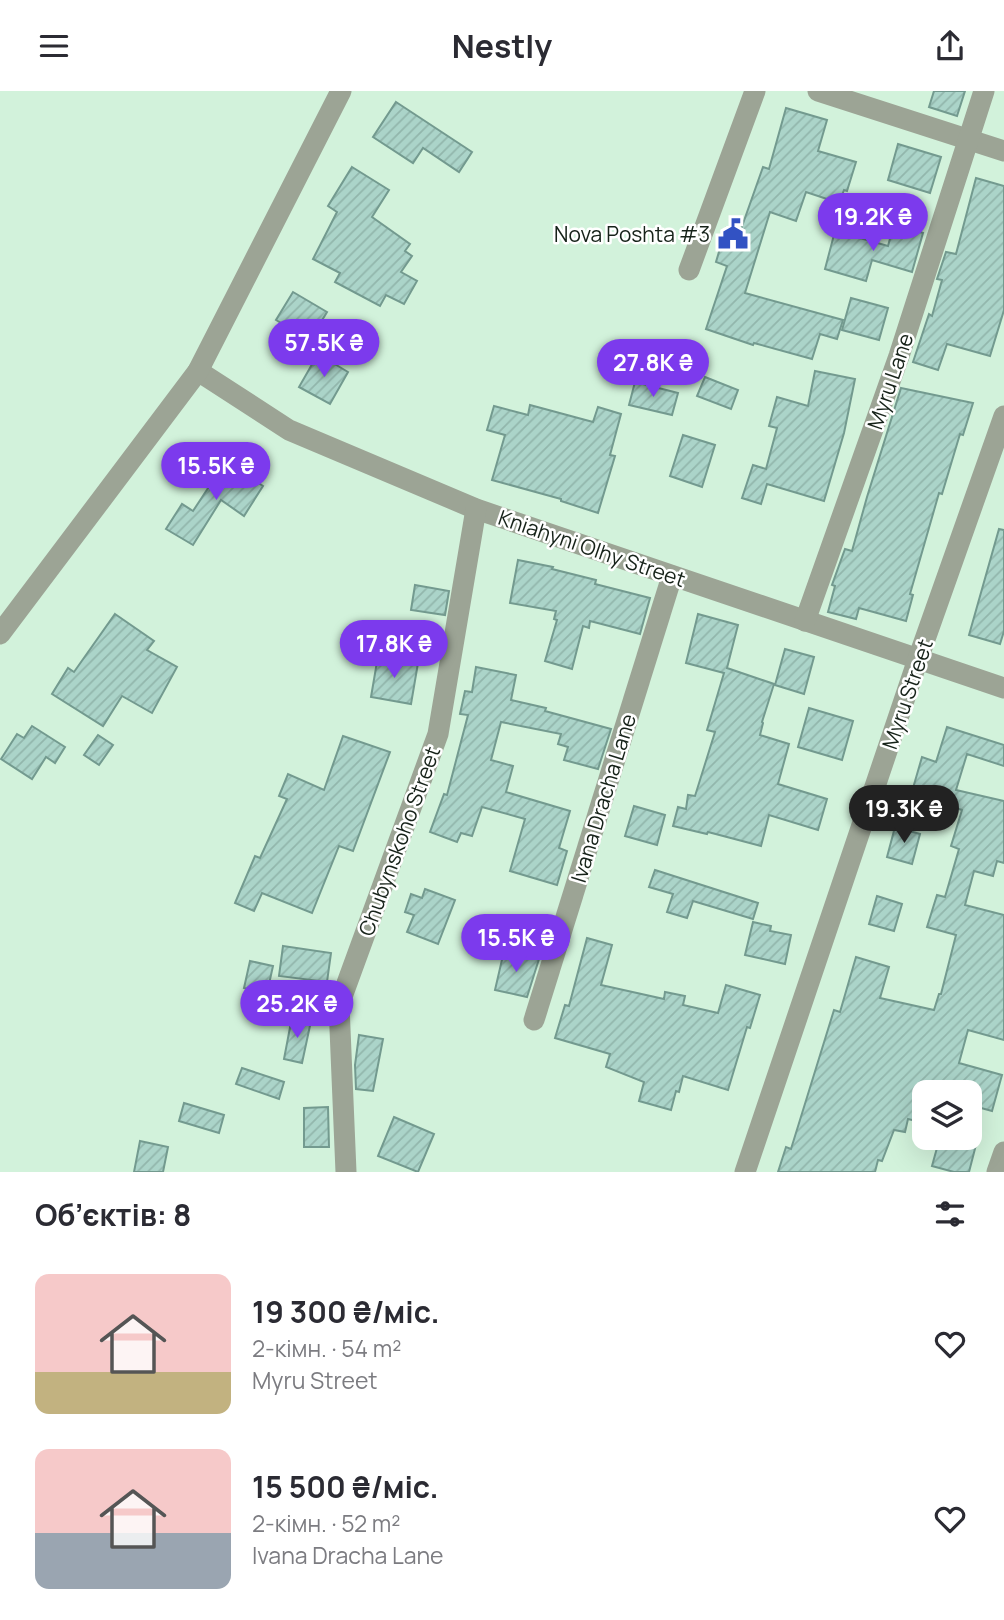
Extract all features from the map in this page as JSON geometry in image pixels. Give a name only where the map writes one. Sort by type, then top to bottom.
[{"type":"street","points":[[0,634],[198,371],[341,91]]},
{"type":"street","points":[[690,270],[755,91]]},
{"type":"street","points":[[818,91],[1004,151]]},
{"type":"street","name":"Myru Lane","points":[[806,621],[899,356],[984,91]]},
{"type":"street","name":"Kniahyni Olhy Street","points":[[198,371],[289,430],[475,509],[1004,688]]},
{"type":"street","name":"Myru Street","points":[[745,1172],[918,659],[1004,416]]},
{"type":"street","name":"Chubynskoho Street","points":[[346,1172],[339,1005],[438,734],[475,509]]},
{"type":"street","name":"Ivana Dracha Lane","points":[[534,1020],[672,576]]},
{"type":"street","points":[[997,1172],[1004,1152]]},
{"type":"building","points":[[934,91],[965,91],[957,116],[929,107]]},
{"type":"building","points":[[396,102],[472,152],[459,172],[423,148],[413,163],[373,137]]},
{"type":"building","points":[[786,108],[827,120],[818,151],[856,162],[847,191],[844,190],[839,203],[806,192],[796,221],[770,212],[745,293],[843,320],[837,339],[820,334],[812,359],[754,343],[753,345],[706,329],[727,266],[716,262],[726,228],[740,232],[763,167],[769,169]]},
{"type":"building","points":[[898,144],[941,157],[930,193],[888,180]]},
{"type":"building","points":[[352,167],[389,190],[372,217],[410,244],[405,251],[412,256],[401,272],[417,281],[404,304],[386,295],[380,306],[335,282],[340,273],[313,259],[337,212],[328,206]]},
{"type":"building","points":[[976,178],[1004,186],[1004,310],[990,356],[947,344],[938,370],[913,362],[929,314],[932,316],[942,280],[937,279],[946,252],[956,254]]},
{"type":"building","points":[[894,224],[923,233],[912,272],[872,260],[866,281],[825,269],[835,231],[888,246]]},
{"type":"building","points":[[293,292],[327,312],[310,340],[276,320]]},
{"type":"building","points":[[851,298],[888,308],[879,340],[842,330]]},
{"type":"building","points":[[318,354],[348,372],[330,404],[299,387]]},
{"type":"building","points":[[815,371],[855,379],[844,433],[824,501],[767,484],[761,504],[742,498],[753,465],[766,469],[777,428],[769,426],[777,397],[808,406]]},
{"type":"building","points":[[705,377],[738,390],[731,409],[697,396]]},
{"type":"building","points":[[635,382],[678,393],[672,415],[629,405]]},
{"type":"building","points":[[901,388],[973,403],[963,435],[960,434],[942,494],[939,493],[910,594],[913,595],[906,621],[859,608],[856,619],[828,612],[835,586],[832,585],[845,549],[852,551]]},
{"type":"building","points":[[530,405],[593,422],[598,407],[621,414],[610,455],[615,456],[598,513],[561,499],[492,480],[505,435],[487,430],[494,406],[528,415]]},
{"type":"building","points":[[683,435],[715,445],[702,487],[670,476]]},
{"type":"building","points":[[226,461],[263,486],[244,516],[221,500],[193,545],[166,529],[182,504],[193,511]]},
{"type":"building","points":[[999,529],[1004,530],[1004,631],[1000,644],[969,635]]},
{"type":"building","points":[[518,560],[553,567],[552,569],[596,580],[595,584],[650,598],[640,634],[590,621],[589,628],[583,626],[572,669],[545,661],[557,620],[554,619],[556,611],[510,603]]},
{"type":"building","points":[[415,585],[449,591],[445,615],[411,610]]},
{"type":"building","points":[[115,614],[154,641],[147,650],[177,667],[152,713],[122,696],[103,726],[52,694],[68,668],[74,672]]},
{"type":"building","points":[[698,614],[738,625],[727,668],[774,684],[760,735],[789,744],[778,784],[827,799],[818,830],[769,815],[761,846],[673,826],[678,807],[686,809],[688,795],[695,796],[715,732],[707,730],[724,673],[686,663]]},
{"type":"building","points":[[785,649],[814,657],[804,694],[775,685]]},
{"type":"building","points":[[378,656],[418,663],[411,704],[371,697]]},
{"type":"building","points":[[476,667],[516,675],[511,700],[611,729],[598,769],[564,760],[568,747],[558,744],[561,734],[501,722],[491,760],[513,766],[506,792],[570,811],[559,848],[567,851],[557,885],[510,871],[525,819],[482,807],[472,836],[461,833],[457,842],[430,832],[444,794],[447,795],[468,715],[460,714],[465,691],[472,692]]},
{"type":"building","points":[[809,708],[853,721],[842,760],[798,747]]},
{"type":"building","points":[[32,726],[65,747],[55,763],[46,757],[32,779],[1,759],[17,734],[24,738]]},
{"type":"building","points":[[947,727],[1004,745],[1004,766],[967,754],[956,790],[1004,801],[1004,863],[997,861],[993,876],[974,871],[965,905],[1004,915],[1004,1040],[968,1030],[959,1063],[1002,1075],[992,1111],[982,1108],[982,1080],[912,1080],[912,1120],[908,1119],[905,1132],[894,1130],[882,1161],[878,1160],[875,1172],[778,1172],[786,1147],[791,1149],[834,1010],[840,1012],[856,957],[889,967],[880,998],[934,1010],[941,994],[956,935],[927,927],[937,895],[945,897],[959,849],[951,846],[962,810],[911,795],[922,757],[936,762]]},
{"type":"building","points":[[98,735],[113,745],[99,765],[84,755]]},
{"type":"building","points":[[343,736],[390,752],[353,851],[339,846],[312,913],[262,893],[254,911],[235,903],[255,856],[260,858],[287,799],[279,796],[288,774],[324,790]]},
{"type":"building","points":[[634,806],[665,815],[657,845],[625,836]]},
{"type":"building","points":[[895,827],[920,834],[912,864],[887,857]]},
{"type":"building","points":[[655,870],[758,903],[753,919],[693,901],[687,918],[667,912],[673,894],[649,887]]},
{"type":"building","points":[[425,889],[455,900],[438,944],[407,932],[414,915],[405,912],[411,894],[422,898]]},
{"type":"building","points":[[877,896],[902,904],[894,931],[869,924]]},
{"type":"building","points":[[753,922],[771,926],[770,931],[791,935],[785,964],[745,955]]},
{"type":"building","points":[[587,938],[612,945],[601,985],[664,999],[665,992],[685,996],[683,1005],[718,1013],[726,985],[760,995],[750,1028],[747,1027],[728,1090],[683,1076],[671,1110],[639,1101],[644,1082],[606,1067],[610,1054],[555,1038],[565,1005],[569,1006]]},
{"type":"building","points":[[283,946],[331,953],[327,982],[279,976]]},
{"type":"building","points":[[504,951],[539,959],[527,997],[495,990]]},
{"type":"building","points":[[250,961],[273,966],[267,993],[244,988]]},
{"type":"building","points":[[292,1017],[311,1021],[302,1063],[284,1059]]},
{"type":"building","points":[[359,1035],[383,1039],[373,1091],[356,1089],[355,1065]]},
{"type":"building","points":[[242,1068],[284,1082],[279,1099],[236,1084]]},
{"type":"building","points":[[184,1103],[224,1115],[219,1133],[179,1121]]},
{"type":"building","points":[[328,1107],[329,1147],[304,1147],[304,1108]]},
{"type":"building","points":[[394,1117],[434,1134],[418,1172],[378,1156]]},
{"type":"building","points":[[140,1141],[168,1147],[163,1172],[134,1172]]},
{"type":"building","points":[[936,1150],[975,1150],[969,1172],[954,1172],[932,1166]]},
{"type":"place","name":"Nova Poshta #3","points":[[733,234]]}]
